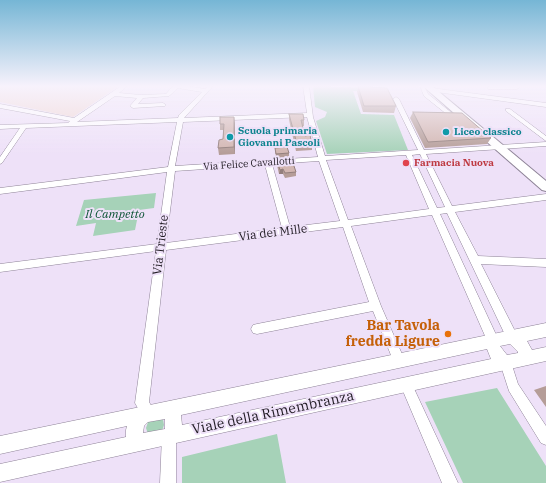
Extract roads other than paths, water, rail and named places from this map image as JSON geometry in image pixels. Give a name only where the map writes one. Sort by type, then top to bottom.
[{"type":"main road","points":[[452,109],[546,187]]},
{"type":"street","points":[[13,109],[52,116],[73,122]]},
{"type":"street","points":[[73,122],[93,109]]},
{"type":"street","name":"Via Trieste","points":[[146,415],[142,403],[170,169],[180,120],[188,109]]},
{"type":"street","points":[[309,109],[322,159],[376,306],[399,361]]},
{"type":"street","points":[[401,109],[512,337],[523,347],[528,358]]},
{"type":"street","points":[[443,115],[453,115],[445,109]]},
{"type":"street","points":[[508,110],[546,139]]},
{"type":"street","points":[[0,127],[73,122],[310,115]]},
{"type":"street","points":[[404,115],[411,115]]},
{"type":"street","points":[[43,125],[52,116]]},
{"type":"street","points":[[0,162],[24,126]]},
{"type":"street","name":"Via Felice Cavallotti","points":[[0,191],[170,169],[546,144]]},
{"type":"street","points":[[408,153],[492,341],[495,353],[505,363],[513,387],[546,438]]},
{"type":"street","points":[[268,162],[287,231]]},
{"type":"street","name":"Via dei Mille","points":[[0,268],[546,197]]},
{"type":"street","points":[[475,260],[546,263]]},
{"type":"street","points":[[256,328],[376,306]]},
{"type":"street","name":"Viale della Rimembranza","points":[[0,445],[546,330]]},
{"type":"street","name":"Viale della Rimembranza","points":[[0,472],[546,354]]},
{"type":"street","points":[[406,384],[450,483]]},
{"type":"street","points":[[167,410],[171,413],[174,422],[170,435],[168,483]]},
{"type":"street","points":[[138,442],[135,439],[134,430],[138,420],[146,415]]},
{"type":"place","name":"Liceo classico","points":[[446,132]]},
{"type":"place","name":"Scuola primaria Giovanni Pascoli","points":[[230,137]]},
{"type":"place","name":"Farmacia Nuova","points":[[406,163]]},
{"type":"place","name":"Bar Tavola fredda Ligure","points":[[448,334]]},
{"type":"park label","name":"Il Campetto","points":[[115,215]]}]
